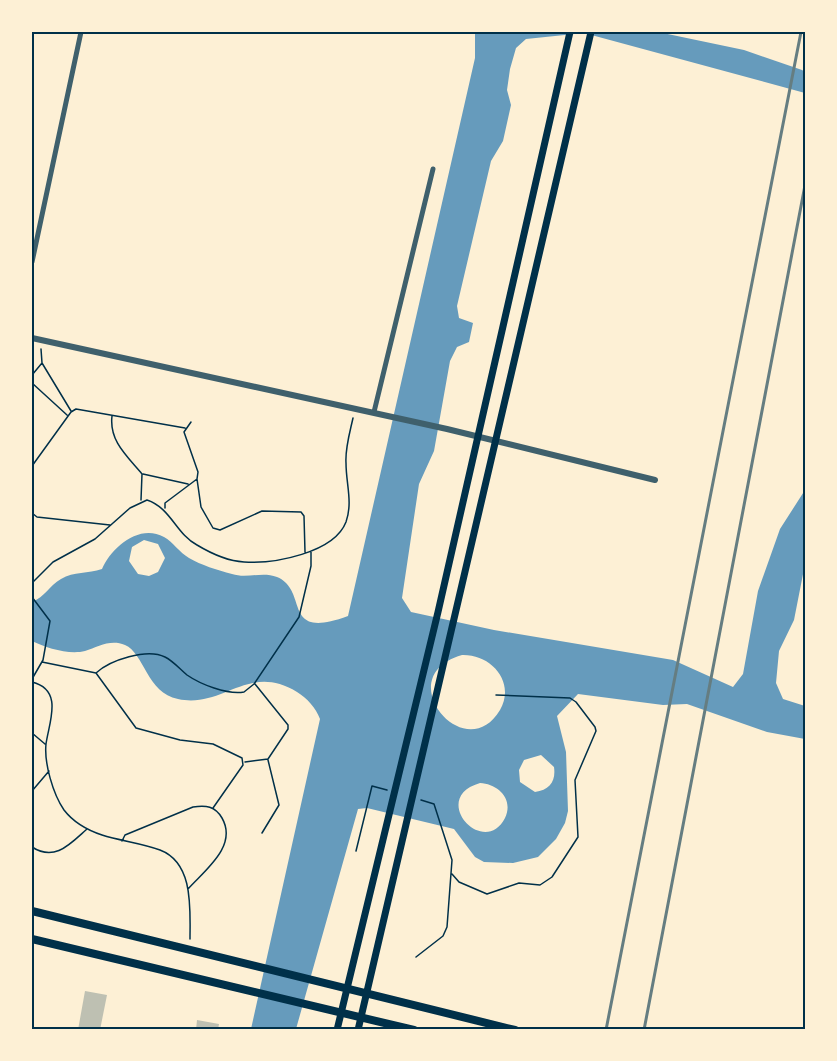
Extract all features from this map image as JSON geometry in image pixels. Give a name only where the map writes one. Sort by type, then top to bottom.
[{"type":"main road","points":[[337,1029],[438,612],[570,32]]},
{"type":"main road","points":[[358,1029],[591,32]]},
{"type":"main road","points":[[32,911],[515,1029]]},
{"type":"main road","points":[[32,939],[414,1029]]},
{"type":"street","points":[[32,262],[81,32]]},
{"type":"street","points":[[376,413],[433,169]]},
{"type":"street","points":[[32,338],[497,440],[655,480]]},
{"type":"path","points":[[40,340],[42,363],[71,412]]},
{"type":"path","points":[[32,375],[42,363]]},
{"type":"path","points":[[32,383],[68,416]]},
{"type":"path","points":[[32,583],[53,562],[82,548],[141,501],[155,502],[165,509],[193,543],[222,558],[243,562],[267,562],[311,551],[336,537],[346,522],[350,490],[345,462],[355,408]]},
{"type":"path","points":[[32,466],[71,412],[82,410],[185,428]]},
{"type":"path","points":[[112,415],[110,430],[115,440],[142,474],[190,484]]},
{"type":"path","points":[[191,422],[184,432],[198,472],[201,507],[213,528],[220,530],[262,511],[301,512],[304,516],[305,553]]},
{"type":"path","points":[[141,501],[142,474]]},
{"type":"path","points":[[165,509],[165,503],[197,479]]},
{"type":"path","points":[[32,513],[37,517],[111,526]]},
{"type":"path","points":[[96,673],[103,666],[129,656],[164,656],[197,680],[239,693],[255,683],[302,609],[311,566],[311,551]]},
{"type":"path","points":[[32,597],[50,621],[42,662],[32,680],[46,690],[53,704],[46,745],[49,771],[64,809],[87,829],[122,841],[160,850],[170,856],[182,869],[187,889],[190,949]]},
{"type":"path","points":[[42,662],[96,673],[136,728],[180,740],[220,746],[244,762],[267,759]]},
{"type":"path","points":[[255,683],[288,724],[267,759],[279,805],[262,833]]},
{"type":"path","points":[[452,874],[459,882],[487,894],[519,883],[540,885],[552,877],[578,837],[575,780],[596,731],[574,700],[496,695]]},
{"type":"path","points":[[32,733],[46,745]]},
{"type":"path","points":[[213,808],[244,762]]},
{"type":"path","points":[[32,791],[49,771]]},
{"type":"path","points":[[122,841],[125,835],[193,807],[213,808],[225,822],[226,842],[221,852],[187,889]]},
{"type":"path","points":[[356,851],[365,816]]},
{"type":"path","points":[[32,847],[44,852],[61,851],[75,842],[87,829]]},
{"type":"path","points":[[416,957],[443,936],[447,927],[452,860],[442,830]]},
{"type":"water","points":[[475,32],[658,32],[744,50],[802,70],[805,72],[805,93],[584,33],[526,39],[516,48],[507,90],[511,105],[503,141],[491,161],[457,306],[459,318],[473,323],[469,342],[457,347],[450,361],[434,451],[419,484],[402,598],[411,612],[494,630],[673,660],[733,687],[743,674],[758,591],[780,529],[805,490],[805,564],[794,620],[779,651],[776,683],[783,699],[805,706],[805,739],[767,732],[687,704],[663,705],[578,694],[557,716],[566,752],[568,811],[565,823],[556,839],[538,857],[513,863],[484,862],[475,857],[454,829],[367,808],[358,809],[296,1029],[251,1029],[320,719],[318,715],[311,704],[297,692],[280,684],[264,682],[250,684],[209,698],[178,699],[159,689],[137,656],[131,649],[120,643],[109,643],[85,651],[72,652],[32,641],[32,602],[66,576],[102,569],[112,553],[127,540],[136,535],[155,533],[167,539],[189,558],[209,567],[243,576],[271,575],[277,577],[287,584],[304,618],[313,622],[327,622],[348,616],[475,58]],"holes":[[[144,540],[158,544],[165,558],[158,572],[149,576],[138,574],[129,561],[132,547]],[[462,655],[482,659],[491,665],[503,680],[505,689],[500,710],[485,725],[469,729],[453,724],[440,712],[432,697],[432,681],[441,666]],[[541,755],[554,767],[551,784],[535,792],[520,782],[519,770],[524,760]],[[480,783],[493,786],[503,794],[507,811],[505,818],[496,829],[485,832],[474,829],[465,822],[459,801],[465,790]]]},
{"type":"building","points":[[85,991],[107,995],[100,1030],[78,1030]]},
{"type":"building","points":[[197,1020],[219,1024],[218,1030],[196,1030]]},
{"type":"railway","points":[[606,1030],[801,32]]},
{"type":"railway","points":[[644,1030],[806,180]]}]
